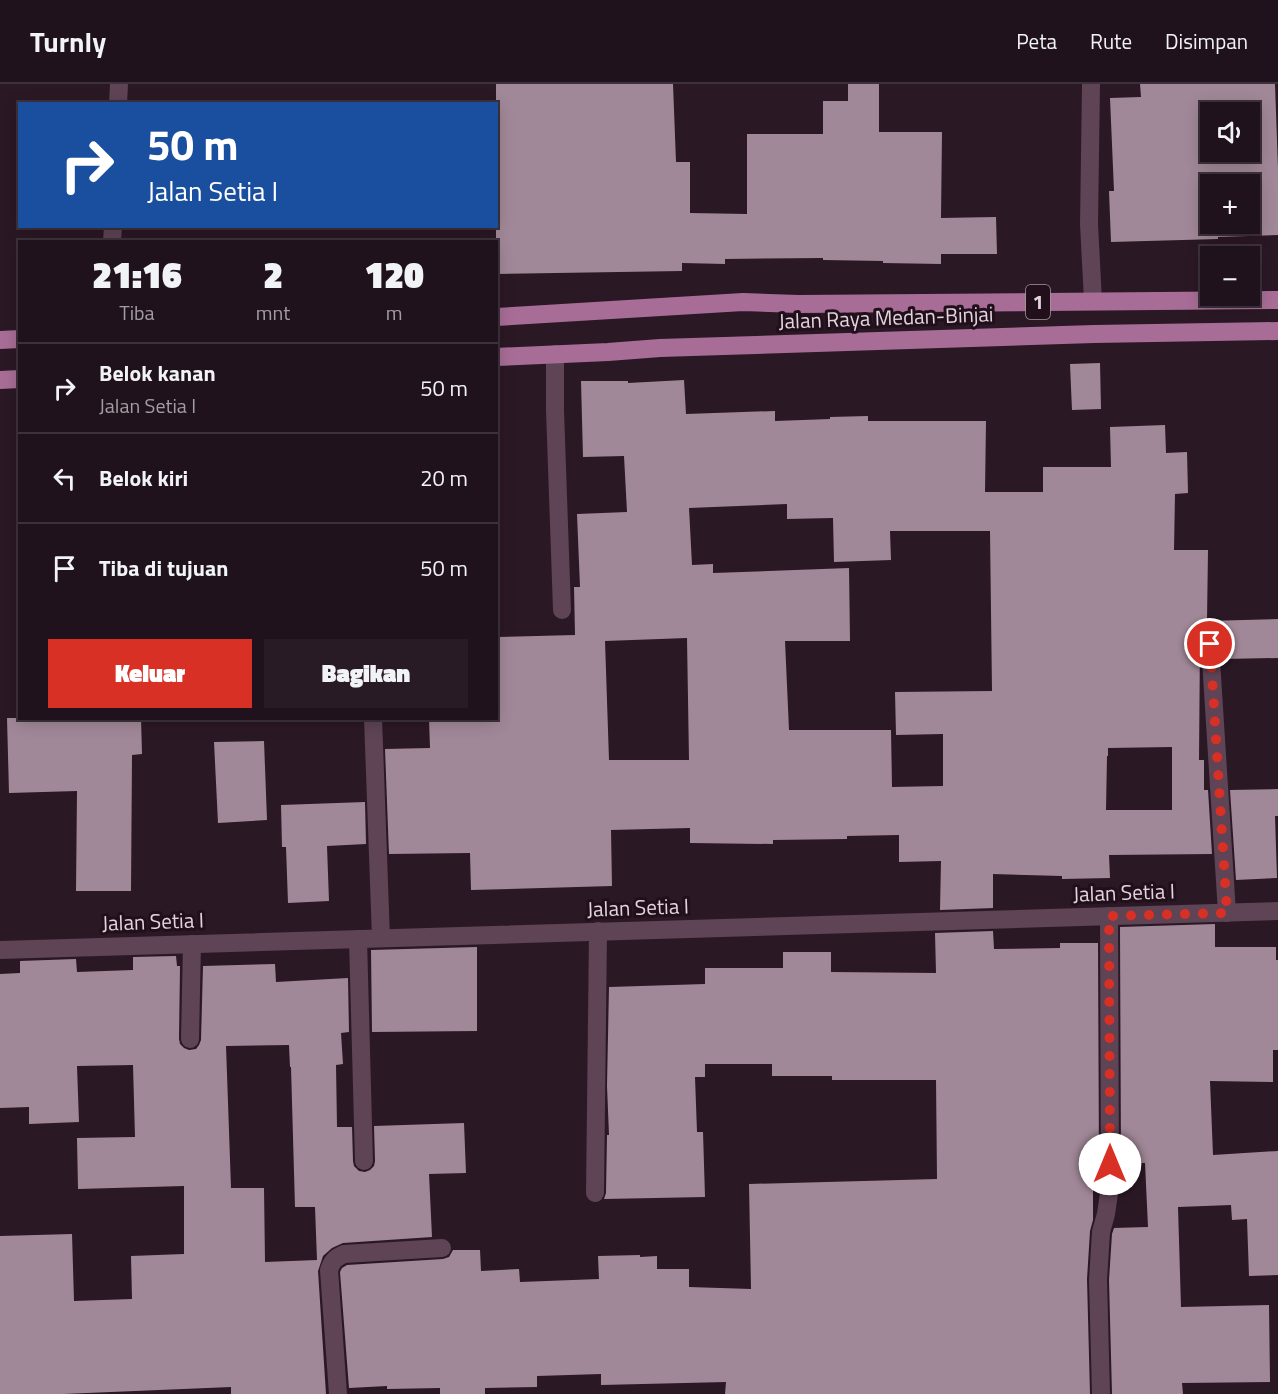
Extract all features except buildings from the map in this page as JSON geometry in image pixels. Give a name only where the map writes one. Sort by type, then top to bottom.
[{"type":"highway","name":"Jalan Raya Medan-Binjai","points":[[498,316],[743,302],[798,304],[1278,300]]},
{"type":"highway","name":"Jalan Raya Medan-Binjai","points":[[498,357],[660,348],[1094,334],[1278,331]]},
{"type":"highway","points":[[0,340],[18,339]]},
{"type":"highway","points":[[0,380],[18,379]]},
{"type":"street","points":[[118,102],[119,84]]},
{"type":"street","points":[[1090,84],[1089,224],[1093,301]]},
{"type":"street","points":[[555,354],[562,610]]},
{"type":"street","points":[[1210,644],[1227,913]]},
{"type":"street","points":[[374,720],[381,938]]},
{"type":"street","name":"Jalan Setia I","points":[[0,950],[1278,911]]},
{"type":"street","points":[[1101,1394],[1098,1280],[1101,1232],[1110,1186],[1109,916]]},
{"type":"street","points":[[595,1193],[598,931]]},
{"type":"street","points":[[358,939],[364,1161]]},
{"type":"street","points":[[190,1039],[192,944]]},
{"type":"street","points":[[338,1394],[329,1270],[331,1263],[335,1258],[344,1254],[442,1248]]},
{"type":"route","points":[[1110,1164],[1109,916],[1227,913],[1210,644]]}]
